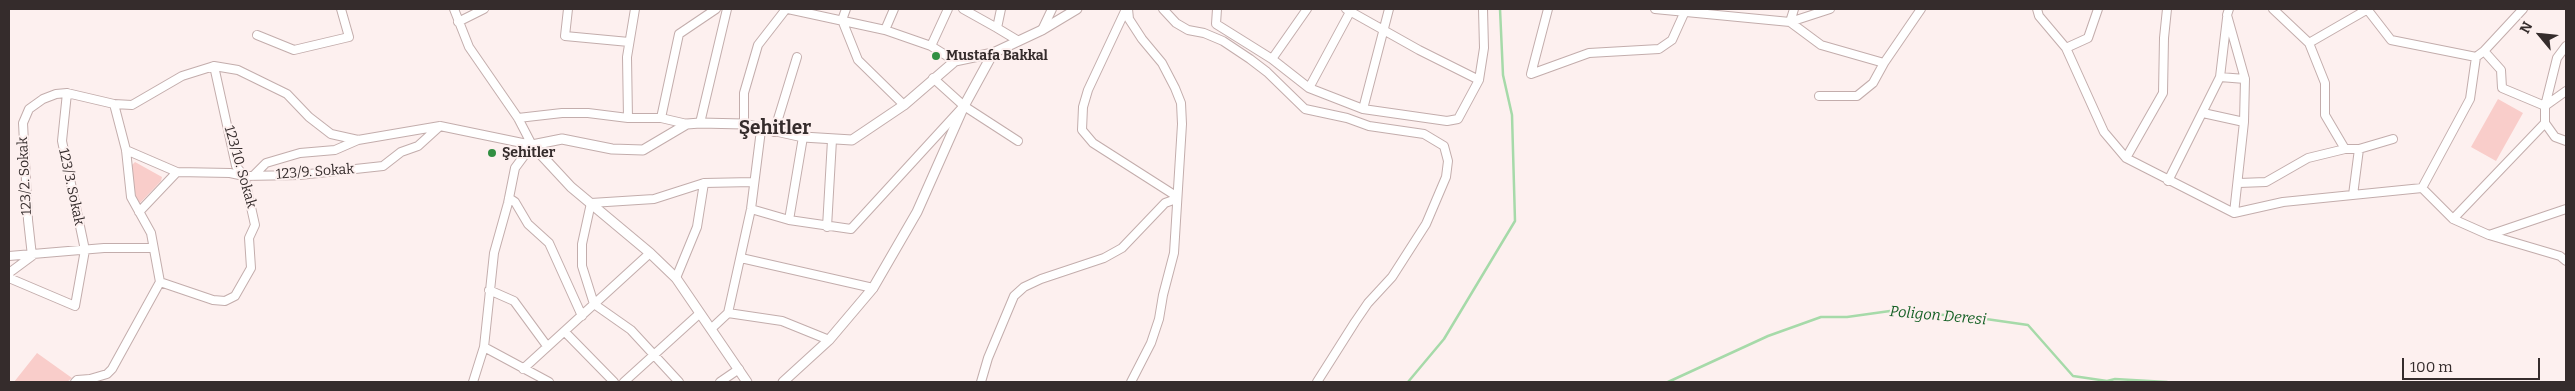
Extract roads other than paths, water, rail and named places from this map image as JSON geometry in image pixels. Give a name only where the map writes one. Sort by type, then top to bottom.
[{"type":"street","points":[[257,35],[294,50],[349,37],[341,9]]},
{"type":"street","points":[[454,9],[468,47],[518,118],[532,145],[570,187],[650,253],[676,278],[699,314],[712,328],[747,382]]},
{"type":"street","points":[[458,22],[484,9]]},
{"type":"street","points":[[568,9],[565,36],[629,42]]},
{"type":"street","points":[[628,118],[627,57],[635,9]]},
{"type":"street","points":[[661,118],[679,34],[716,9]]},
{"type":"street","points":[[700,124],[726,9]]},
{"type":"street","points":[[744,124],[744,93],[758,45],[787,9],[885,30],[931,46],[955,61]]},
{"type":"street","points":[[846,9],[842,20],[858,60],[904,105]]},
{"type":"street","points":[[885,30],[894,9]]},
{"type":"street","points":[[931,46],[948,9]]},
{"type":"street","points":[[963,9],[1017,40]]},
{"type":"street","points":[[997,28],[1001,9]]},
{"type":"street","points":[[1042,30],[1052,9]]},
{"type":"street","points":[[518,118],[562,113],[588,113],[628,118],[661,118],[687,124],[744,124],[761,130],[803,137],[852,140],[904,105],[955,61],[993,52],[1042,30],[1077,9]]},
{"type":"street","points":[[1127,9],[1130,19],[1142,39],[1162,64],[1181,103],[1182,124],[1174,253],[1163,294],[1159,319],[1151,343],[1131,382]]},
{"type":"street","points":[[1127,9],[1088,90],[1083,107],[1082,130],[1093,143],[1176,197]]},
{"type":"street","points":[[1163,9],[1176,23],[1188,30],[1223,41],[1250,59],[1267,72],[1305,109],[1347,118],[1369,126],[1424,134],[1444,146],[1448,160],[1446,177],[1426,224],[1392,277],[1355,322],[1317,382]]},
{"type":"street","points":[[1217,9],[1216,24],[1272,59],[1310,88],[1363,109],[1436,121],[1458,119],[1478,80],[1484,48],[1483,9]]},
{"type":"street","points":[[1272,59],[1307,9]]},
{"type":"street","points":[[1363,109],[1389,9]]},
{"type":"street","points":[[1548,9],[1531,74],[1589,53],[1659,49],[1672,40],[1685,10]]},
{"type":"street","points":[[1655,9],[1685,10],[1790,22],[1830,9]]},
{"type":"street","points":[[1790,22],[1794,9]]},
{"type":"street","points":[[1819,96],[1857,96],[1873,84],[1884,63],[1921,9]]},
{"type":"street","points":[[2037,9],[2038,16],[2066,48],[2104,132],[2126,158],[2234,213],[2282,202],[2422,188]]},
{"type":"street","points":[[2066,48],[2088,38],[2098,9]]},
{"type":"street","points":[[2126,158],[2163,93],[2164,38],[2167,9]]},
{"type":"street","points":[[2273,9],[2309,43],[2325,83],[2325,115],[2346,149]]},
{"type":"street","points":[[2309,43],[2367,9],[2390,40],[2476,57]]},
{"type":"street","points":[[2422,188],[2470,99],[2476,57],[2484,51],[2523,9]]},
{"type":"street","points":[[1310,88],[1348,10],[1478,80]]},
{"type":"street","points":[[2168,181],[2220,77],[2228,12]]},
{"type":"street","points":[[2228,12],[2245,79],[2239,183],[2234,213]]},
{"type":"street","points":[[1790,22],[1821,45],[1884,63]]},
{"type":"street","points":[[2566,46],[2557,58],[2544,106],[2545,123],[2556,137],[2566,141]]},
{"type":"street","points":[[2484,51],[2501,70],[2502,88],[2544,106]]},
{"type":"street","points":[[782,382],[829,340],[872,288],[917,212],[964,106],[993,52]]},
{"type":"street","points":[[774,132],[797,57]]},
{"type":"street","points":[[67,93],[114,104],[132,105],[182,76],[200,68],[214,66],[238,70],[271,85],[287,94],[309,117],[331,134],[358,140]]},
{"type":"street","name":"123/10. Sokak","points":[[160,282],[213,300],[225,300],[235,296],[251,268],[249,238],[255,225],[249,176],[236,166],[214,66]]},
{"type":"street","points":[[2220,77],[2245,79]]},
{"type":"street","points":[[934,78],[964,106],[1018,141]]},
{"type":"street","points":[[2544,106],[2566,90]]},
{"type":"street","name":"123/3. Sokak","points":[[67,93],[62,141],[85,250]]},
{"type":"street","name":"123/2. Sokak","points":[[32,256],[23,123],[29,110],[43,99],[67,93]]},
{"type":"street","points":[[75,382],[107,374],[112,369],[160,282],[151,233],[131,197],[126,150],[114,104]]},
{"type":"street","points":[[751,209],[789,220],[851,229],[964,106]]},
{"type":"street","points":[[2203,113],[2244,122]]},
{"type":"street","points":[[2453,219],[2545,123]]},
{"type":"street","points":[[249,176],[266,163],[300,153],[335,150],[358,140],[440,126],[532,145],[562,138],[612,149],[643,150],[687,124]]},
{"type":"street","name":"123/9. Sokak","points":[[126,150],[177,172],[230,172],[249,176],[300,175],[383,166],[401,152],[418,146],[440,126]]},
{"type":"street","points":[[712,328],[728,313],[742,258],[751,209],[761,130]]},
{"type":"street","points":[[789,220],[803,137]]},
{"type":"street","points":[[827,227],[832,140]]},
{"type":"street","points":[[2239,183],[2266,182],[2308,158],[2346,149],[2359,149],[2393,140]]},
{"type":"street","points":[[473,382],[484,347],[488,290],[494,253],[515,168],[532,145]]},
{"type":"street","points":[[2353,195],[2359,149]]},
{"type":"street","points":[[139,212],[177,172]]},
{"type":"street","points":[[591,203],[654,199],[704,183],[754,182]]},
{"type":"street","points":[[676,278],[697,227],[704,183]]},
{"type":"street","points":[[2422,188],[2453,219],[2489,235],[2560,256],[2566,261]]},
{"type":"street","points":[[981,382],[988,358],[1014,296],[1032,283],[1104,258],[1122,248],[1165,203],[1176,197]]},
{"type":"street","points":[[509,198],[515,202],[528,224],[542,234],[549,243],[582,316]]},
{"type":"street","points":[[591,203],[582,244],[582,266],[594,304],[631,330],[679,382]]},
{"type":"street","points":[[2489,235],[2566,208]]},
{"type":"street","points":[[9,256],[32,256],[85,250],[153,248]]},
{"type":"street","points":[[9,278],[75,306],[85,250]]},
{"type":"street","points":[[522,369],[650,253]]},
{"type":"street","points":[[9,273],[32,256]]},
{"type":"street","points":[[742,258],[872,288]]},
{"type":"street","points":[[488,290],[514,301],[527,316],[547,346]]},
{"type":"street","points":[[728,313],[782,321],[829,340]]},
{"type":"street","points":[[624,382],[656,356],[699,314]]},
{"type":"street","points":[[565,332],[614,382]]},
{"type":"street","points":[[484,347],[549,382]]},
{"type":"street","points":[[720,382],[739,369]]},
{"type":"waterway","points":[[1408,382],[1444,339],[1515,221],[1512,115],[1503,75],[1500,9]]},
{"type":"waterway","name":"Poligon Deresi","points":[[1668,382],[1768,336],[1821,317],[1847,317],[1890,311],[1972,317],[2028,325],[2073,376],[2107,381],[2115,379],[2167,382]]},
{"type":"place","name":"Mustafa Bakkal","points":[[936,56]]},
{"type":"place","name":"Şehitler","points":[[492,153]]},
{"type":"district","name":"Şehitler","points":[[775,129]]}]
